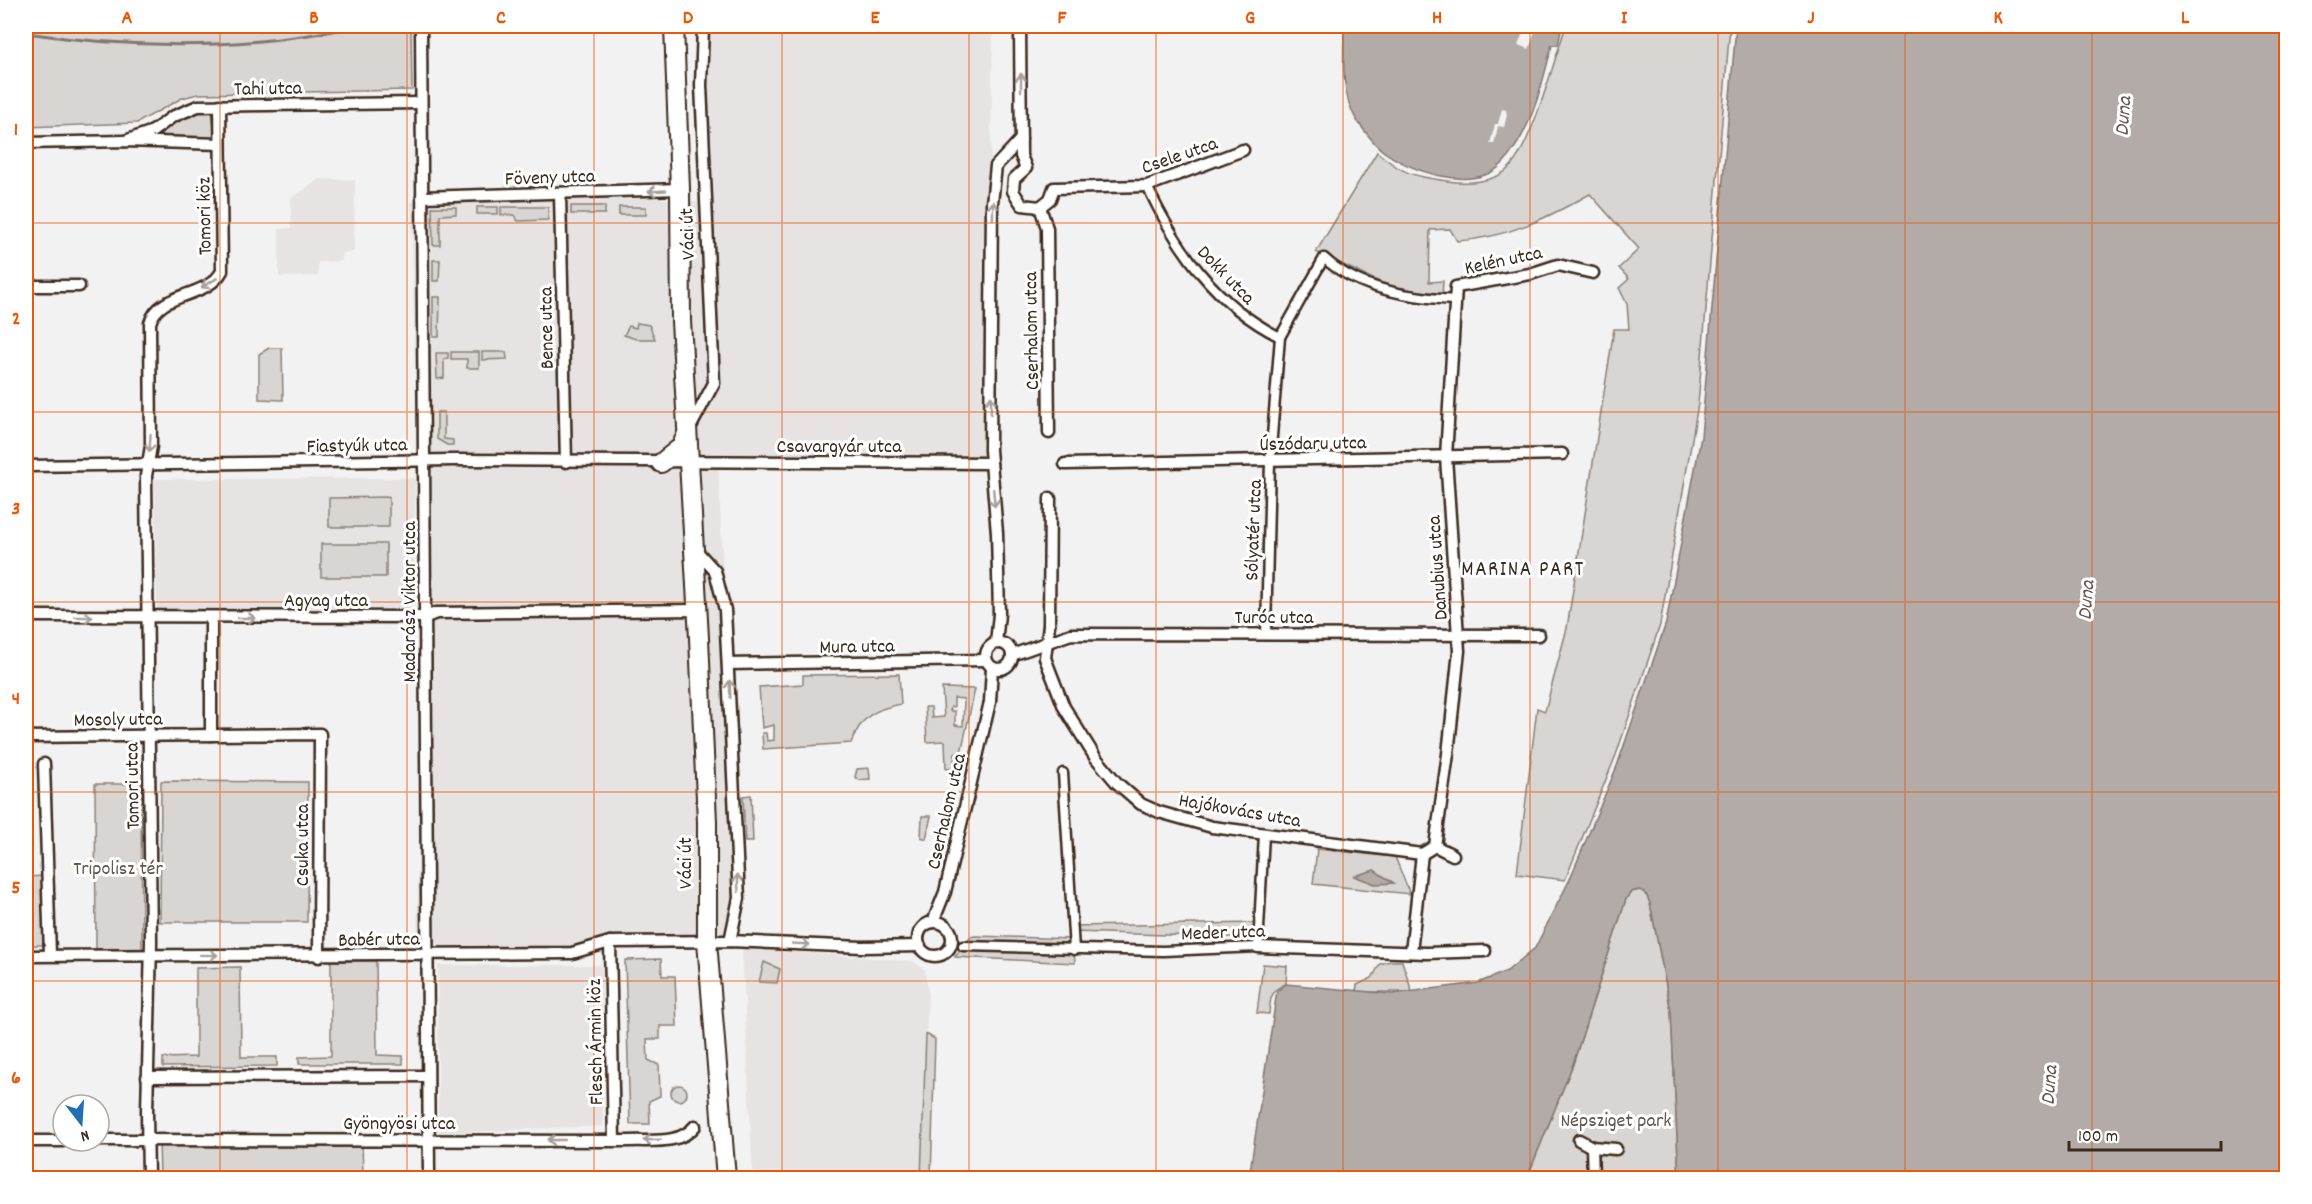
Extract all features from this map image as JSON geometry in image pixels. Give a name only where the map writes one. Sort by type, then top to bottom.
[{"type":"main road","name":"Váci út","points":[[674,26],[680,189],[681,321],[707,822],[707,941],[726,1179]]},
{"type":"main road","points":[[661,463],[681,447],[687,434]]},
{"type":"street","name":"Váci út","points":[[687,434],[714,383],[702,85],[703,26]]},
{"type":"street","points":[[1020,26],[1021,156],[1026,168],[1017,174],[1013,184],[1018,201],[1028,207],[1040,207]]},
{"type":"street","name":"Madarász Viktor utca","points":[[421,28],[420,103],[426,442],[426,955],[429,1179]]},
{"type":"street","name":"Tahi utca","points":[[125,141],[153,131],[185,110],[198,106],[420,103]]},
{"type":"street","name":"Tomori köz","points":[[148,464],[151,446],[150,324],[153,313],[160,307],[211,284],[222,271],[220,105]]},
{"type":"street","points":[[1001,644],[987,651],[993,666],[1011,662],[1012,655],[1001,644],[997,533],[990,463],[992,203],[996,166],[1021,139]]},
{"type":"street","name":"Tahi utca","points":[[26,143],[125,141],[220,144]]},
{"type":"street","name":"Csele utca","points":[[1040,207],[1050,199],[1054,188],[1147,186],[1243,150]]},
{"type":"street","name":"Dokk utca","points":[[1147,186],[1182,251],[1198,273],[1254,324],[1280,337]]},
{"type":"street","name":"Föveny utca","points":[[422,197],[680,189]]},
{"type":"street","name":"Bence utca","points":[[560,194],[566,462]]},
{"type":"street","name":"Cserhalom utca","points":[[1040,207],[1047,228],[1049,433]]},
{"type":"street","name":"Sólyatér utca","points":[[1266,634],[1270,461],[1280,337],[1324,258]]},
{"type":"street","name":"Kelén utca","points":[[1324,258],[1350,274],[1387,290],[1425,298],[1455,300]]},
{"type":"street","name":"Kelén utca","points":[[1456,287],[1530,274],[1558,265],[1593,273]]},
{"type":"street","points":[[26,286],[79,286]]},
{"type":"street","name":"Danubius utca","points":[[1435,846],[1448,754],[1458,636],[1446,457],[1456,287]]},
{"type":"street","points":[[426,442],[438,455],[453,460]]},
{"type":"street","name":"Úszódaru utca","points":[[1065,464],[1562,454]]},
{"type":"street","name":"Fiastyúk utca","points":[[26,466],[453,460],[688,463]]},
{"type":"street","name":"Csavargyár utca","points":[[688,463],[990,463]]},
{"type":"street","name":"Tomori utca","points":[[148,464],[147,618],[151,954],[147,1077],[148,1179]]},
{"type":"street","points":[[1048,640],[1050,498]]},
{"type":"street","points":[[693,547],[715,571],[725,610],[739,898],[730,941]]},
{"type":"street","name":"Agyag utca","points":[[26,616],[426,617],[436,613],[697,610]]},
{"type":"street","points":[[211,618],[211,735]]},
{"type":"street","name":"Turóc utca","points":[[1012,655],[1048,640],[1071,634],[1539,636]]},
{"type":"street","name":"Hajókovács utca","points":[[1048,640],[1045,658],[1064,707],[1101,765],[1128,794],[1141,804],[1179,819],[1264,834],[1422,854]]},
{"type":"street","name":"Mura utca","points":[[728,664],[993,666]]},
{"type":"street","name":"Cserhalom utca","points":[[938,923],[990,702],[993,666]]},
{"type":"street","name":"Mosoly utca","points":[[26,737],[320,734]]},
{"type":"street","name":"Csuka utca","points":[[319,957],[320,734]]},
{"type":"street","points":[[44,764],[50,955]]},
{"type":"street","points":[[1063,773],[1074,950]]},
{"type":"street","points":[[1258,947],[1264,834]]},
{"type":"street","points":[[1411,952],[1422,854],[1435,846],[1453,855]]},
{"type":"street","points":[[938,923],[951,936],[948,950],[934,956],[928,954],[919,942],[921,929],[938,923]]},
{"type":"street","points":[[707,941],[862,947],[919,942]]},
{"type":"street","name":"Babér utca","points":[[26,956],[151,954],[319,957],[572,953],[610,942],[707,941]]},
{"type":"street","name":"Flesch Ármin köz","points":[[610,942],[614,1140]]},
{"type":"street","name":"Meder utca","points":[[963,946],[1163,951],[1258,947],[1411,952],[1485,951]]},
{"type":"street","points":[[147,1077],[427,1076]]},
{"type":"street","name":"Gyöngyösi utca","points":[[111,1140],[674,1139],[687,1135],[695,1126]]},
{"type":"street","points":[[1579,1140],[1592,1147],[1616,1149]]},
{"type":"street","points":[[26,1141],[51,1141]]},
{"type":"street","points":[[1592,1147],[1593,1179]]},
{"type":"shaded area","points":[[707,26],[993,26],[986,450],[981,459],[718,459],[739,930],[695,948],[417,951],[421,622],[411,202],[661,198],[711,204]]},
{"type":"shaded area","points":[[320,179],[355,180],[354,252],[342,253],[342,261],[318,262],[318,276],[279,277],[279,229],[291,228],[291,198]]},
{"type":"shaded area","points":[[415,478],[413,608],[157,610],[155,479]]},
{"type":"shaded area","points":[[742,948],[913,961],[925,970],[928,991],[921,1178],[753,1178]]},
{"type":"shaded area","points":[[438,965],[602,965],[603,1126],[438,1133]]},
{"type":"green space","points":[[26,26],[411,26],[412,90],[198,94],[182,98],[137,123],[26,127]]},
{"type":"green space","points":[[1566,26],[1730,26],[1698,404],[1660,625],[1616,755],[1565,880],[1517,874],[1537,708],[1545,711],[1567,628],[1614,329],[1629,329],[1627,304],[1619,288],[1629,279],[1619,268],[1639,249],[1590,194],[1542,219],[1493,236],[1457,241],[1450,229],[1430,230],[1429,282],[1443,281],[1442,297],[1390,287],[1316,252],[1377,152],[1401,170],[1435,179],[1472,182],[1489,179],[1505,172],[1519,154],[1535,120]]},
{"type":"green space","points":[[194,111],[212,112],[215,136],[212,139],[154,139],[153,135]]},
{"type":"green space","points":[[571,206],[605,206],[605,214],[571,214]]},
{"type":"green space","points":[[432,207],[456,207],[456,214],[440,215],[440,245],[433,245]]},
{"type":"green space","points":[[477,207],[498,207],[498,214],[477,214]]},
{"type":"green space","points":[[501,207],[548,207],[548,220],[518,221],[514,215],[501,215]]},
{"type":"green space","points":[[619,207],[646,207],[646,215],[619,215]]},
{"type":"green space","points":[[433,260],[440,260],[439,281],[433,281]]},
{"type":"green space","points":[[433,297],[440,297],[439,337],[433,337]]},
{"type":"green space","points":[[637,323],[649,325],[655,339],[636,339],[624,335],[629,326],[636,328]]},
{"type":"green space","points":[[269,348],[282,348],[283,400],[259,399],[259,354]]},
{"type":"green space","points":[[451,352],[479,352],[479,368],[467,368],[467,359],[451,359]]},
{"type":"green space","points":[[482,352],[506,352],[507,359],[482,360]]},
{"type":"green space","points":[[436,353],[448,353],[448,358],[444,359],[444,378],[437,379]]},
{"type":"green space","points":[[437,412],[444,412],[444,439],[453,440],[453,445],[447,445],[437,439]]},
{"type":"green space","points":[[389,497],[389,527],[329,527],[329,498]]},
{"type":"green space","points":[[321,544],[386,544],[386,577],[321,577]]},
{"type":"green space","points":[[899,674],[901,704],[883,709],[870,716],[859,727],[851,743],[763,749],[762,733],[766,733],[767,741],[774,740],[774,725],[762,728],[759,687],[803,684],[803,675]]},
{"type":"green space","points":[[942,688],[975,689],[961,753],[955,753],[954,762],[958,763],[957,768],[946,769],[945,741],[927,742],[925,707],[931,707],[932,718],[944,717]],"holes":[[[954,698],[964,699],[963,726],[955,725],[955,711],[950,711],[951,707],[954,707]]]},
{"type":"green space","points":[[869,768],[870,779],[859,780],[855,777],[857,769]]},
{"type":"green space","points":[[161,781],[308,782],[307,922],[160,922]]},
{"type":"green space","name":"Tripolisz tér","points":[[95,784],[141,784],[142,949],[96,949]]},
{"type":"green space","points":[[751,795],[753,842],[745,842],[743,796]]},
{"type":"green space","points":[[922,816],[931,816],[926,839],[921,837]]},
{"type":"green space","points":[[1317,849],[1395,857],[1410,894],[1313,884]]},
{"type":"green space","points":[[44,876],[45,945],[26,945],[26,877]]},
{"type":"green space","name":"Népsziget park","points":[[1640,890],[1645,892],[1650,903],[1671,1011],[1679,1178],[1527,1178],[1573,1064],[1626,899],[1631,892]]},
{"type":"green space","points":[[1259,923],[1258,938],[1073,932],[1072,926]]},
{"type":"green space","points":[[970,937],[1073,939],[1075,963],[955,957]]},
{"type":"green space","points":[[661,959],[662,976],[675,976],[677,1026],[660,1026],[660,1039],[647,1039],[648,1060],[659,1065],[660,1096],[649,1101],[650,1124],[630,1124],[625,960]]},
{"type":"green space","points":[[331,961],[376,961],[377,1055],[403,1056],[403,1064],[299,1064],[299,1057],[331,1056]]},
{"type":"green space","points":[[1402,961],[1412,992],[1356,992],[1357,985],[1372,978],[1380,964]]},
{"type":"green space","points":[[764,962],[780,969],[777,983],[759,982]]},
{"type":"green space","points":[[1263,964],[1287,966],[1286,984],[1272,995],[1269,1014],[1257,1013]]},
{"type":"green space","points":[[240,967],[241,1057],[277,1057],[277,1066],[163,1067],[163,1058],[196,1057],[196,968]]},
{"type":"green space","points":[[926,1034],[935,1039],[931,1178],[921,1178]]},
{"type":"green space","points":[[679,1085],[687,1093],[679,1101],[671,1093]]},
{"type":"green space","points":[[159,1140],[362,1140],[363,1178],[160,1178]]},
{"type":"water","points":[[1344,26],[1562,26],[1558,45],[1552,45],[1528,124],[1511,153],[1501,165],[1489,173],[1458,178],[1424,172],[1394,158],[1376,144],[1356,119],[1347,98],[1345,86]]},
{"type":"water","name":"Duna","points":[[1736,26],[2286,26],[2286,1178],[1679,1178],[1671,1011],[1650,903],[1645,892],[1639,890],[1631,892],[1626,899],[1573,1064],[1527,1178],[1249,1178],[1277,991],[1286,984],[1392,994],[1478,983],[1507,971],[1535,948],[1569,881],[1617,766],[1666,623],[1701,437]]},
{"type":"water","points":[[1374,870],[1394,883],[1375,884],[1354,876]]},
{"type":"pier","points":[[1525,28],[1535,31],[1529,49],[1518,45]]},
{"type":"pier","points":[[1502,109],[1506,110],[1507,115],[1504,127],[1498,126],[1494,144],[1490,144],[1495,124],[1498,124]]},
{"type":"waterway","points":[[26,33],[109,42],[192,44],[275,39],[357,26]]},
{"type":"district","name":"MARINA PART","points":[[1523,568]]}]
